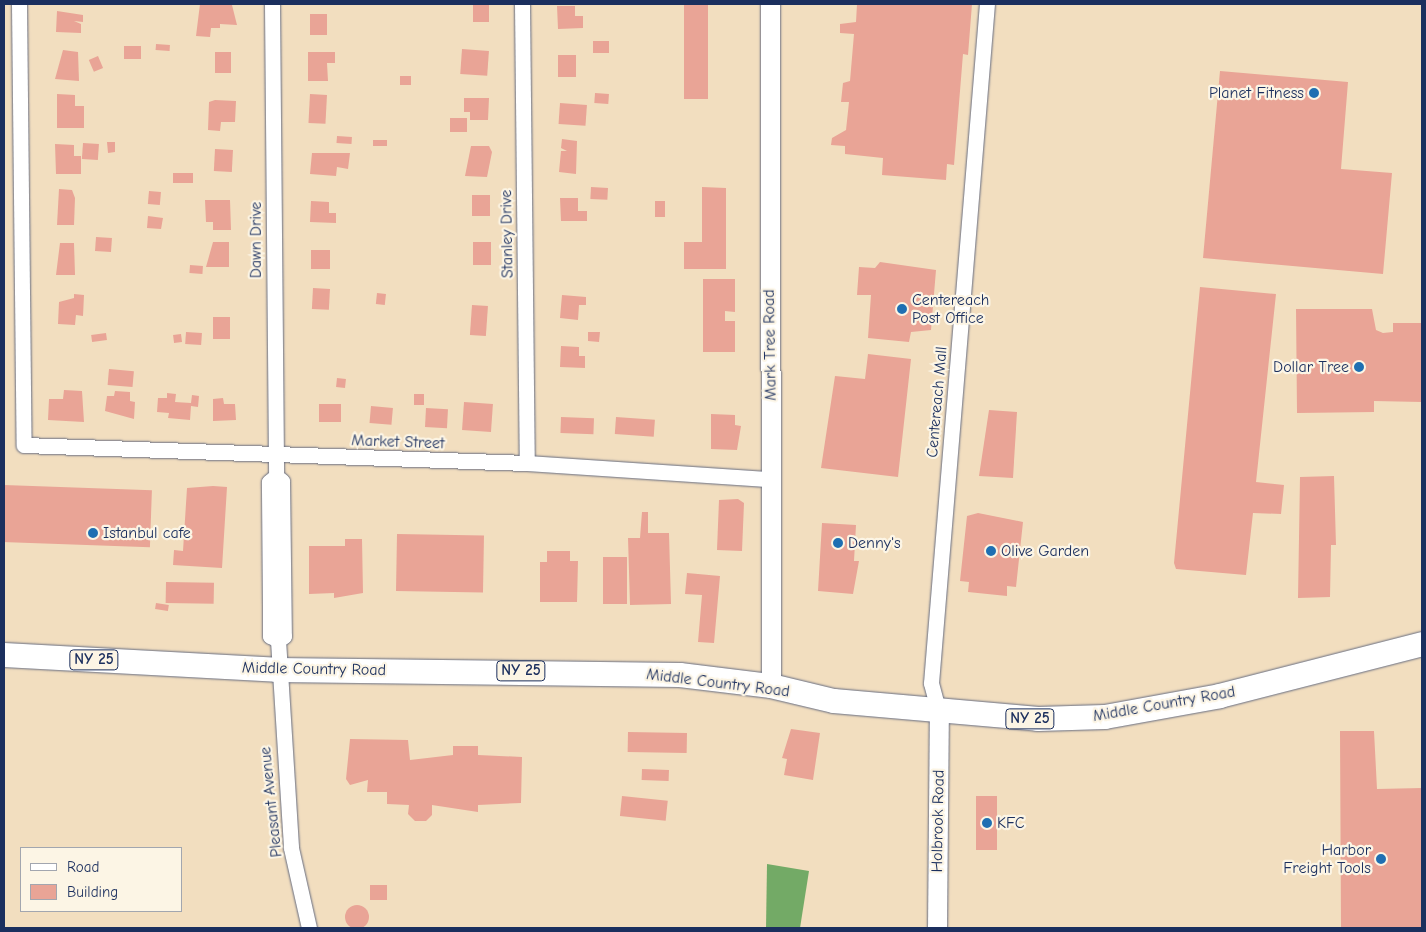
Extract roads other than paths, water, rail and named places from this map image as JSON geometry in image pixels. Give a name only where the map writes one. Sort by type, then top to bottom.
[{"type":"main road","name":"Middle Country Road","points":[[4,656],[277,670],[604,671],[771,686],[834,701],[940,713],[1038,719],[1105,717],[1220,696],[1422,644]]},
{"type":"street","name":"Market Street","points":[[19,4],[24,445],[275,457],[527,463],[770,479]]},
{"type":"street","name":"Dawn Drive","points":[[272,4],[276,476],[269,482],[270,636],[278,640],[277,670]]},
{"type":"street","name":"Stanley Drive","points":[[522,4],[527,463]]},
{"type":"street","name":"Mark Tree Road","points":[[770,4],[771,686]]},
{"type":"street","name":"Centereach Mall","points":[[940,713],[931,682],[987,4]]},
{"type":"street","name":"Pleasant Avenue","points":[[277,670],[291,848],[309,928]]},
{"type":"street","name":"Holbrook Road","points":[[937,928],[940,713]]},
{"type":"place","name":"Planet Fitness","points":[[1314,93]]},
{"type":"place","name":"Centereach Post Office","points":[[902,309]]},
{"type":"place","name":"Dollar Tree","points":[[1359,367]]},
{"type":"place","name":"Istanbul cafe","points":[[93,533]]},
{"type":"place","name":"Denny's","points":[[838,543]]},
{"type":"place","name":"Olive Garden","points":[[991,551]]},
{"type":"place","name":"KFC","points":[[987,823]]},
{"type":"place","name":"Harbor Freight Tools","points":[[1381,859]]}]
